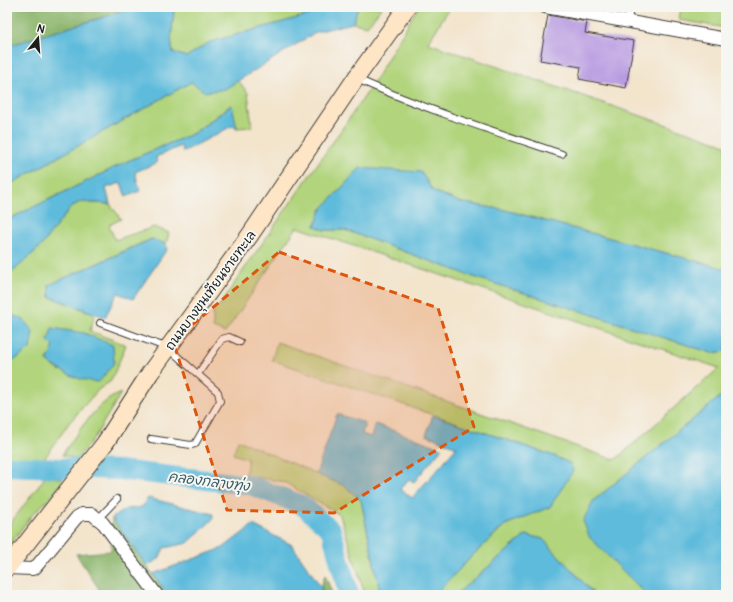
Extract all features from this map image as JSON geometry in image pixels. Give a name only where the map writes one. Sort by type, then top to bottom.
[{"type":"main road","name":"ถนนบางขุนเทียนชายทะเล","points":[[7,568],[61,497],[105,443],[168,348],[250,235],[356,78],[407,7]]},
{"type":"street","points":[[545,7],[726,39]]},
{"type":"street","points":[[7,568],[35,568],[77,517],[87,513],[92,514],[98,519],[157,595]]},
{"type":"lane","points":[[628,21],[630,7]]},
{"type":"lane","points":[[356,78],[390,93],[468,123],[562,154]]},
{"type":"lane","points":[[100,324],[168,348],[218,392],[220,401],[195,444],[191,445],[151,439]]},
{"type":"lane","points":[[198,374],[222,339],[229,337],[240,342]]},
{"type":"lane","points":[[98,519],[117,499]]},
{"type":"highlighted area","points":[[279,252],[438,308],[474,427],[334,513],[227,510],[173,341]]},
{"type":"green space","points":[[7,7],[137,7],[7,46]]},
{"type":"green space","points":[[174,7],[337,7],[210,42],[186,57],[173,52],[172,35]]},
{"type":"green space","points":[[358,7],[382,7],[367,26],[353,23]]},
{"type":"green space","points":[[418,7],[450,7],[428,43],[726,145],[726,269],[505,210],[459,202],[433,191],[324,230],[345,230],[474,277],[712,353],[726,351],[726,392],[593,501],[590,538],[647,595],[595,595],[543,539],[526,535],[455,595],[435,595],[473,555],[505,525],[550,507],[571,464],[554,456],[272,360],[277,342],[615,460],[719,368],[297,227],[225,333],[213,328],[213,314],[369,90]]},
{"type":"green space","points":[[681,7],[726,7],[726,28],[679,20]]},
{"type":"green space","points":[[238,80],[248,93],[252,127],[237,128],[231,105],[194,133],[130,160],[7,220],[7,186],[191,82],[225,89]]},
{"type":"green space","points":[[80,202],[110,204],[121,219],[109,225],[115,240],[154,227],[169,233],[166,244],[151,239],[49,285],[50,297],[95,314],[90,331],[126,345],[111,381],[98,390],[69,423],[44,459],[7,457],[7,357],[15,360],[23,319],[7,314],[7,277],[41,246],[71,207]],"holes":[[[55,346],[60,371],[47,361]]]},
{"type":"green space","points":[[121,393],[96,435],[77,459],[62,455],[80,429],[95,411],[112,397]]},
{"type":"green space","points":[[238,440],[345,486],[361,500],[380,592],[386,595],[365,595],[340,515],[284,482],[245,475],[248,459],[233,454]]},
{"type":"green space","points":[[46,476],[63,479],[53,495],[33,514],[7,548],[7,532],[10,524]]},
{"type":"green space","points":[[112,518],[168,595],[103,595],[76,554],[111,551]]},
{"type":"green space","points":[[325,575],[333,595],[323,595],[321,587]]},
{"type":"water","points":[[137,7],[174,7],[172,35],[173,52],[186,57],[210,42],[337,7],[358,7],[353,23],[316,32],[225,89],[205,92],[191,82],[7,186],[7,46]]},
{"type":"water","points":[[232,105],[237,128],[232,126],[183,152],[181,146],[156,157],[157,163],[135,172],[140,191],[126,197],[121,183],[106,188],[110,204],[80,202],[71,207],[41,246],[7,277],[7,220],[130,160],[194,133]]},
{"type":"water","points":[[360,168],[421,172],[433,191],[459,202],[505,210],[726,269],[726,351],[712,353],[474,277],[345,230],[324,230],[315,226],[321,210]]},
{"type":"water","points":[[152,239],[166,244],[167,249],[133,299],[118,293],[105,317],[50,297],[49,285]]},
{"type":"water","points":[[7,314],[23,319],[33,332],[30,349],[15,360],[7,357]]},
{"type":"water","points":[[52,328],[84,333],[113,345],[114,363],[99,382],[72,376],[47,361],[54,347],[48,341]]},
{"type":"water","points":[[726,392],[726,595],[647,595],[590,538],[583,521],[593,501]]},
{"type":"water","points":[[337,414],[365,423],[362,434],[371,437],[375,424],[442,448],[414,482],[409,479],[400,489],[412,498],[457,447],[426,435],[433,415],[554,456],[571,464],[573,471],[550,507],[505,525],[473,555],[435,595],[386,595],[380,592],[361,500],[345,486],[316,474]]},
{"type":"water","points":[[148,498],[213,514],[213,519],[188,543],[164,548],[159,559],[147,566],[112,518],[126,509],[142,507]]},
{"type":"water","points":[[253,525],[292,545],[321,587],[323,595],[168,595],[153,574],[223,548]]},
{"type":"water","points":[[526,535],[543,539],[595,595],[455,595]]},
{"type":"building","points":[[548,15],[587,22],[585,33],[634,41],[626,88],[579,79],[581,67],[540,60]]},
{"type":"waterway","name":"คลองกลางทุ่ง","points":[[7,466],[118,470],[250,485],[302,505],[331,530],[349,595]]}]
